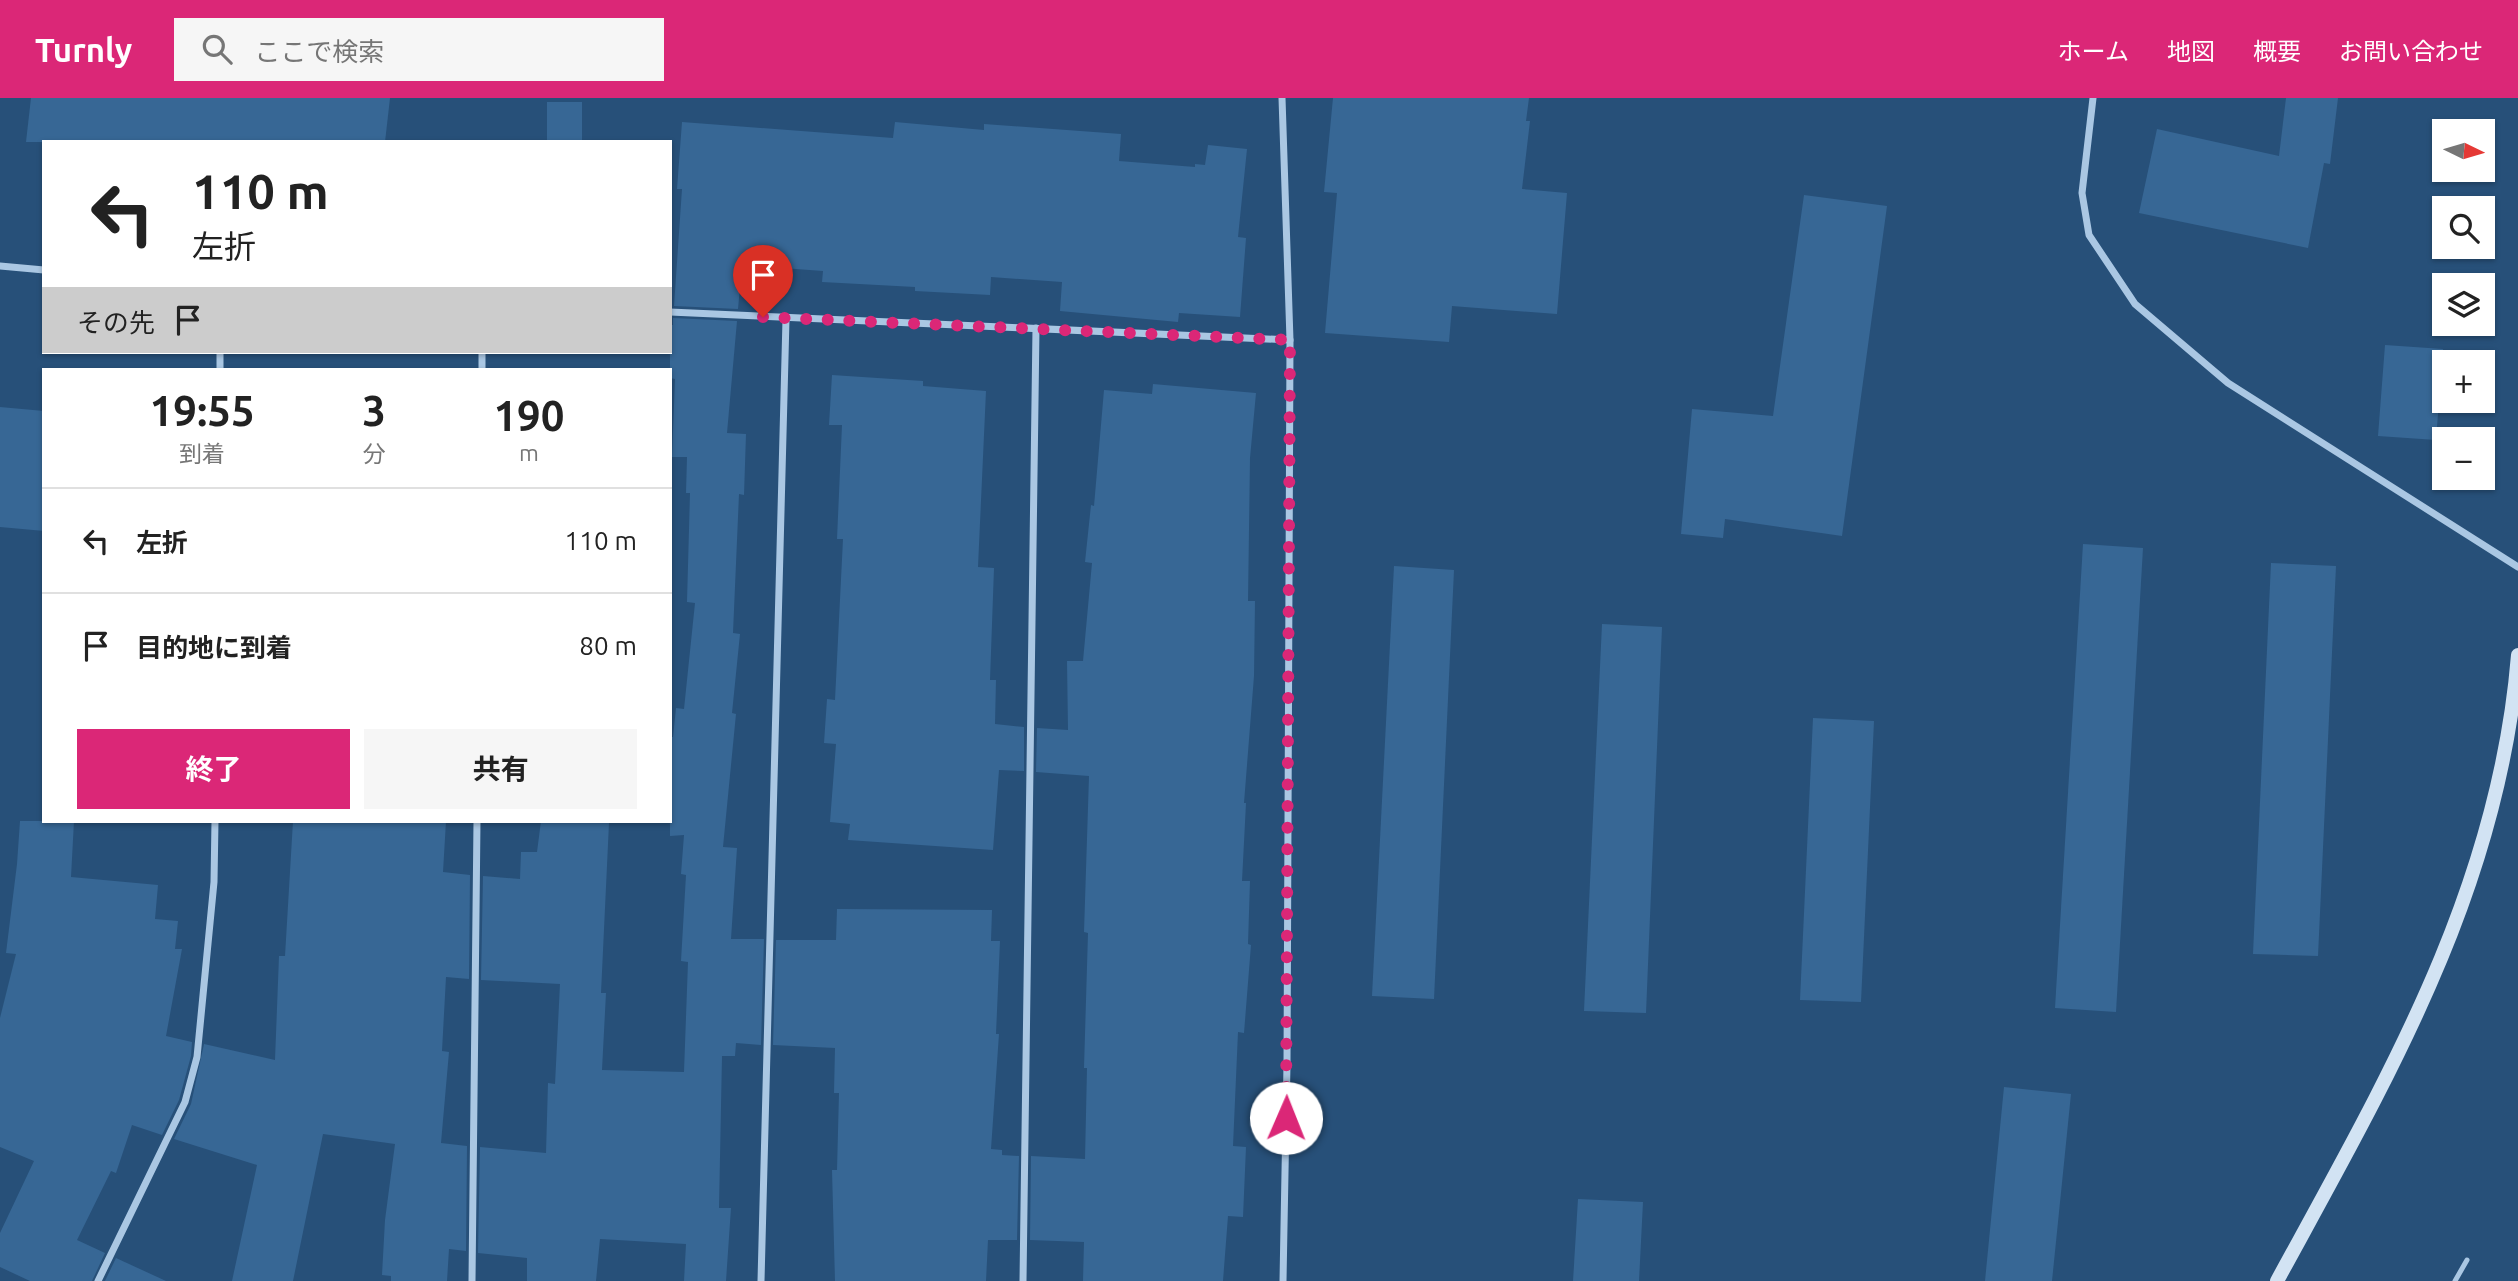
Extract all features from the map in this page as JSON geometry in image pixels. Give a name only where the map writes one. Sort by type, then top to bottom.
[{"type":"street","points":[[1282,98],[1290,340],[1287,1064],[1283,1281]]},
{"type":"street","points":[[2093,98],[2082,193],[2089,235],[2135,304],[2228,383],[2518,567]]},
{"type":"street","points":[[0,265],[42,270]]},
{"type":"street","points":[[672,312],[1290,340]]},
{"type":"street","points":[[761,1281],[786,318]]},
{"type":"street","points":[[1023,1281],[1036,328]]},
{"type":"street","points":[[2277,1281],[2389,1075],[2445,955],[2464,903],[2496,794],[2518,655]]},
{"type":"street","points":[[98,1281],[186,1102],[194,1068],[214,881],[215,823]]},
{"type":"street","points":[[472,1281],[477,823]]},
{"type":"lane","points":[[2455,1281],[2467,1260]]},
{"type":"building","points":[[31,98],[390,98],[385,140],[26,142]]},
{"type":"building","points":[[1333,98],[1529,98],[1526,121],[1530,121],[1522,189],[1567,193],[1557,314],[1452,306],[1449,342],[1325,333],[1337,193],[1324,192]]},
{"type":"building","points":[[2286,98],[2338,98],[2330,164],[2324,163],[2308,248],[2139,213],[2157,129],[2279,156]]},
{"type":"building","points":[[547,102],[582,102],[582,140],[547,140]]},
{"type":"building","points":[[682,122],[893,138],[895,122],[984,130],[984,124],[1121,134],[1119,161],[1195,167],[1195,164],[1205,165],[1208,145],[1247,149],[1238,237],[1246,238],[1240,317],[1179,313],[1178,322],[1060,311],[1062,282],[991,277],[990,295],[915,291],[915,287],[822,282],[823,271],[742,265],[738,309],[674,306],[682,189],[677,189]]},
{"type":"building","points":[[1804,195],[1887,206],[1842,536],[1725,519],[1723,538],[1681,534],[1692,409],[1773,416]]},
{"type":"building","points":[[673,318],[737,321],[727,433],[746,434],[744,495],[739,494],[733,633],[740,634],[732,713],[736,714],[723,847],[737,848],[731,939],[764,939],[761,1045],[736,1043],[735,1056],[722,1056],[719,1208],[731,1208],[726,1281],[684,1281],[686,1244],[600,1239],[596,1281],[527,1281],[527,1258],[478,1253],[480,1147],[546,1153],[548,1083],[555,1084],[560,984],[481,980],[483,876],[520,879],[521,852],[537,852],[541,823],[609,823],[601,993],[606,993],[602,1070],[684,1072],[688,962],[681,961],[686,875],[681,874],[684,835],[670,836],[672,737],[676,708],[684,709],[695,603],[687,602],[690,493],[686,493],[687,457],[672,457],[675,379],[672,378],[670,354]]},
{"type":"building","points":[[2385,345],[2443,349],[2432,350],[2432,413],[2438,413],[2437,427],[2432,427],[2432,440],[2378,436]]},
{"type":"building","points":[[832,375],[923,381],[923,386],[986,391],[978,567],[994,568],[990,680],[996,680],[995,724],[1024,727],[1024,771],[999,770],[993,850],[848,840],[850,824],[830,822],[836,744],[824,743],[827,699],[835,700],[843,539],[837,539],[842,425],[829,425]]},
{"type":"building","points":[[1153,384],[1256,393],[1250,458],[1248,601],[1255,601],[1254,676],[1244,803],[1242,881],[1250,881],[1248,944],[1251,945],[1244,1033],[1238,1032],[1233,1146],[1246,1147],[1243,1217],[1228,1216],[1223,1281],[1083,1281],[1084,1242],[1030,1240],[1031,1156],[1085,1159],[1087,1068],[1084,1068],[1088,933],[1084,932],[1089,776],[1036,772],[1037,728],[1068,730],[1067,661],[1083,661],[1092,563],[1085,562],[1091,505],[1094,506],[1104,390],[1152,394]]},
{"type":"building","points":[[0,407],[42,411],[42,531],[0,527]]},
{"type":"building","points":[[2083,544],[2143,548],[2116,1012],[2055,1008]]},
{"type":"building","points":[[2271,563],[2336,566],[2318,956],[2253,954]]},
{"type":"building","points":[[1394,566],[1454,570],[1434,999],[1372,996]]},
{"type":"building","points":[[1602,624],[1662,627],[1646,1013],[1584,1011]]},
{"type":"building","points":[[1813,718],[1874,721],[1861,1002],[1800,1000]]},
{"type":"building","points":[[20,821],[74,823],[71,877],[158,885],[155,919],[178,921],[175,949],[182,949],[166,1036],[192,1042],[191,1056],[179,1100],[162,1135],[132,1125],[116,1173],[111,1171],[77,1240],[105,1253],[92,1281],[30,1281],[0,1267],[0,1233],[34,1161],[0,1147],[0,1018],[16,954],[6,953]]},
{"type":"building","points":[[293,823],[446,823],[443,872],[470,875],[469,979],[446,977],[442,1051],[449,1052],[441,1143],[467,1146],[466,1251],[449,1249],[447,1281],[391,1281],[391,1276],[382,1275],[385,1220],[395,1144],[323,1134],[293,1281],[232,1281],[257,1165],[174,1139],[191,1104],[204,1044],[275,1060],[279,956],[285,956]]},
{"type":"building","points":[[837,909],[992,910],[991,941],[1000,941],[996,1034],[999,1034],[991,1149],[1002,1150],[1002,1155],[1019,1156],[1017,1240],[988,1240],[986,1281],[835,1281],[832,1170],[837,1170],[839,1093],[834,1093],[835,1048],[773,1045],[776,940],[836,940]]},
{"type":"building","points":[[2004,1087],[2071,1094],[2052,1281],[1985,1281]]},
{"type":"building","points":[[1578,1199],[1643,1202],[1639,1281],[1573,1281]]},
{"type":"building","points":[[116,1258],[166,1281],[105,1281]]},
{"type":"route","points":[[763,317],[1290,340],[1286,1118]]}]
